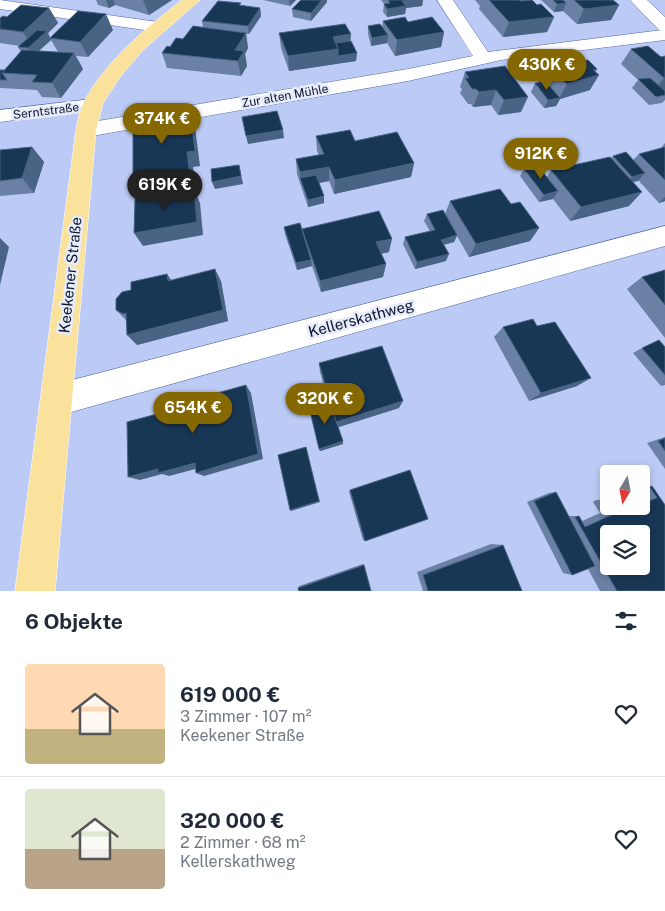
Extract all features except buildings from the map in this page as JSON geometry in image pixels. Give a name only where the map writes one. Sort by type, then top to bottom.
[{"type":"main road","name":"Keekener Straße","points":[[35,591],[89,117],[112,74],[158,27],[192,0]]},
{"type":"street","points":[[445,0],[484,58]]},
{"type":"street","points":[[638,0],[665,26]]},
{"type":"street","points":[[0,4],[158,27]]},
{"type":"street","name":"Zur alten Mühle","points":[[89,117],[398,77],[501,55],[665,35]]},
{"type":"street","name":"Serntstraße","points":[[0,116],[89,117]]},
{"type":"street","name":"Kellerskathweg","points":[[57,400],[665,236]]}]
